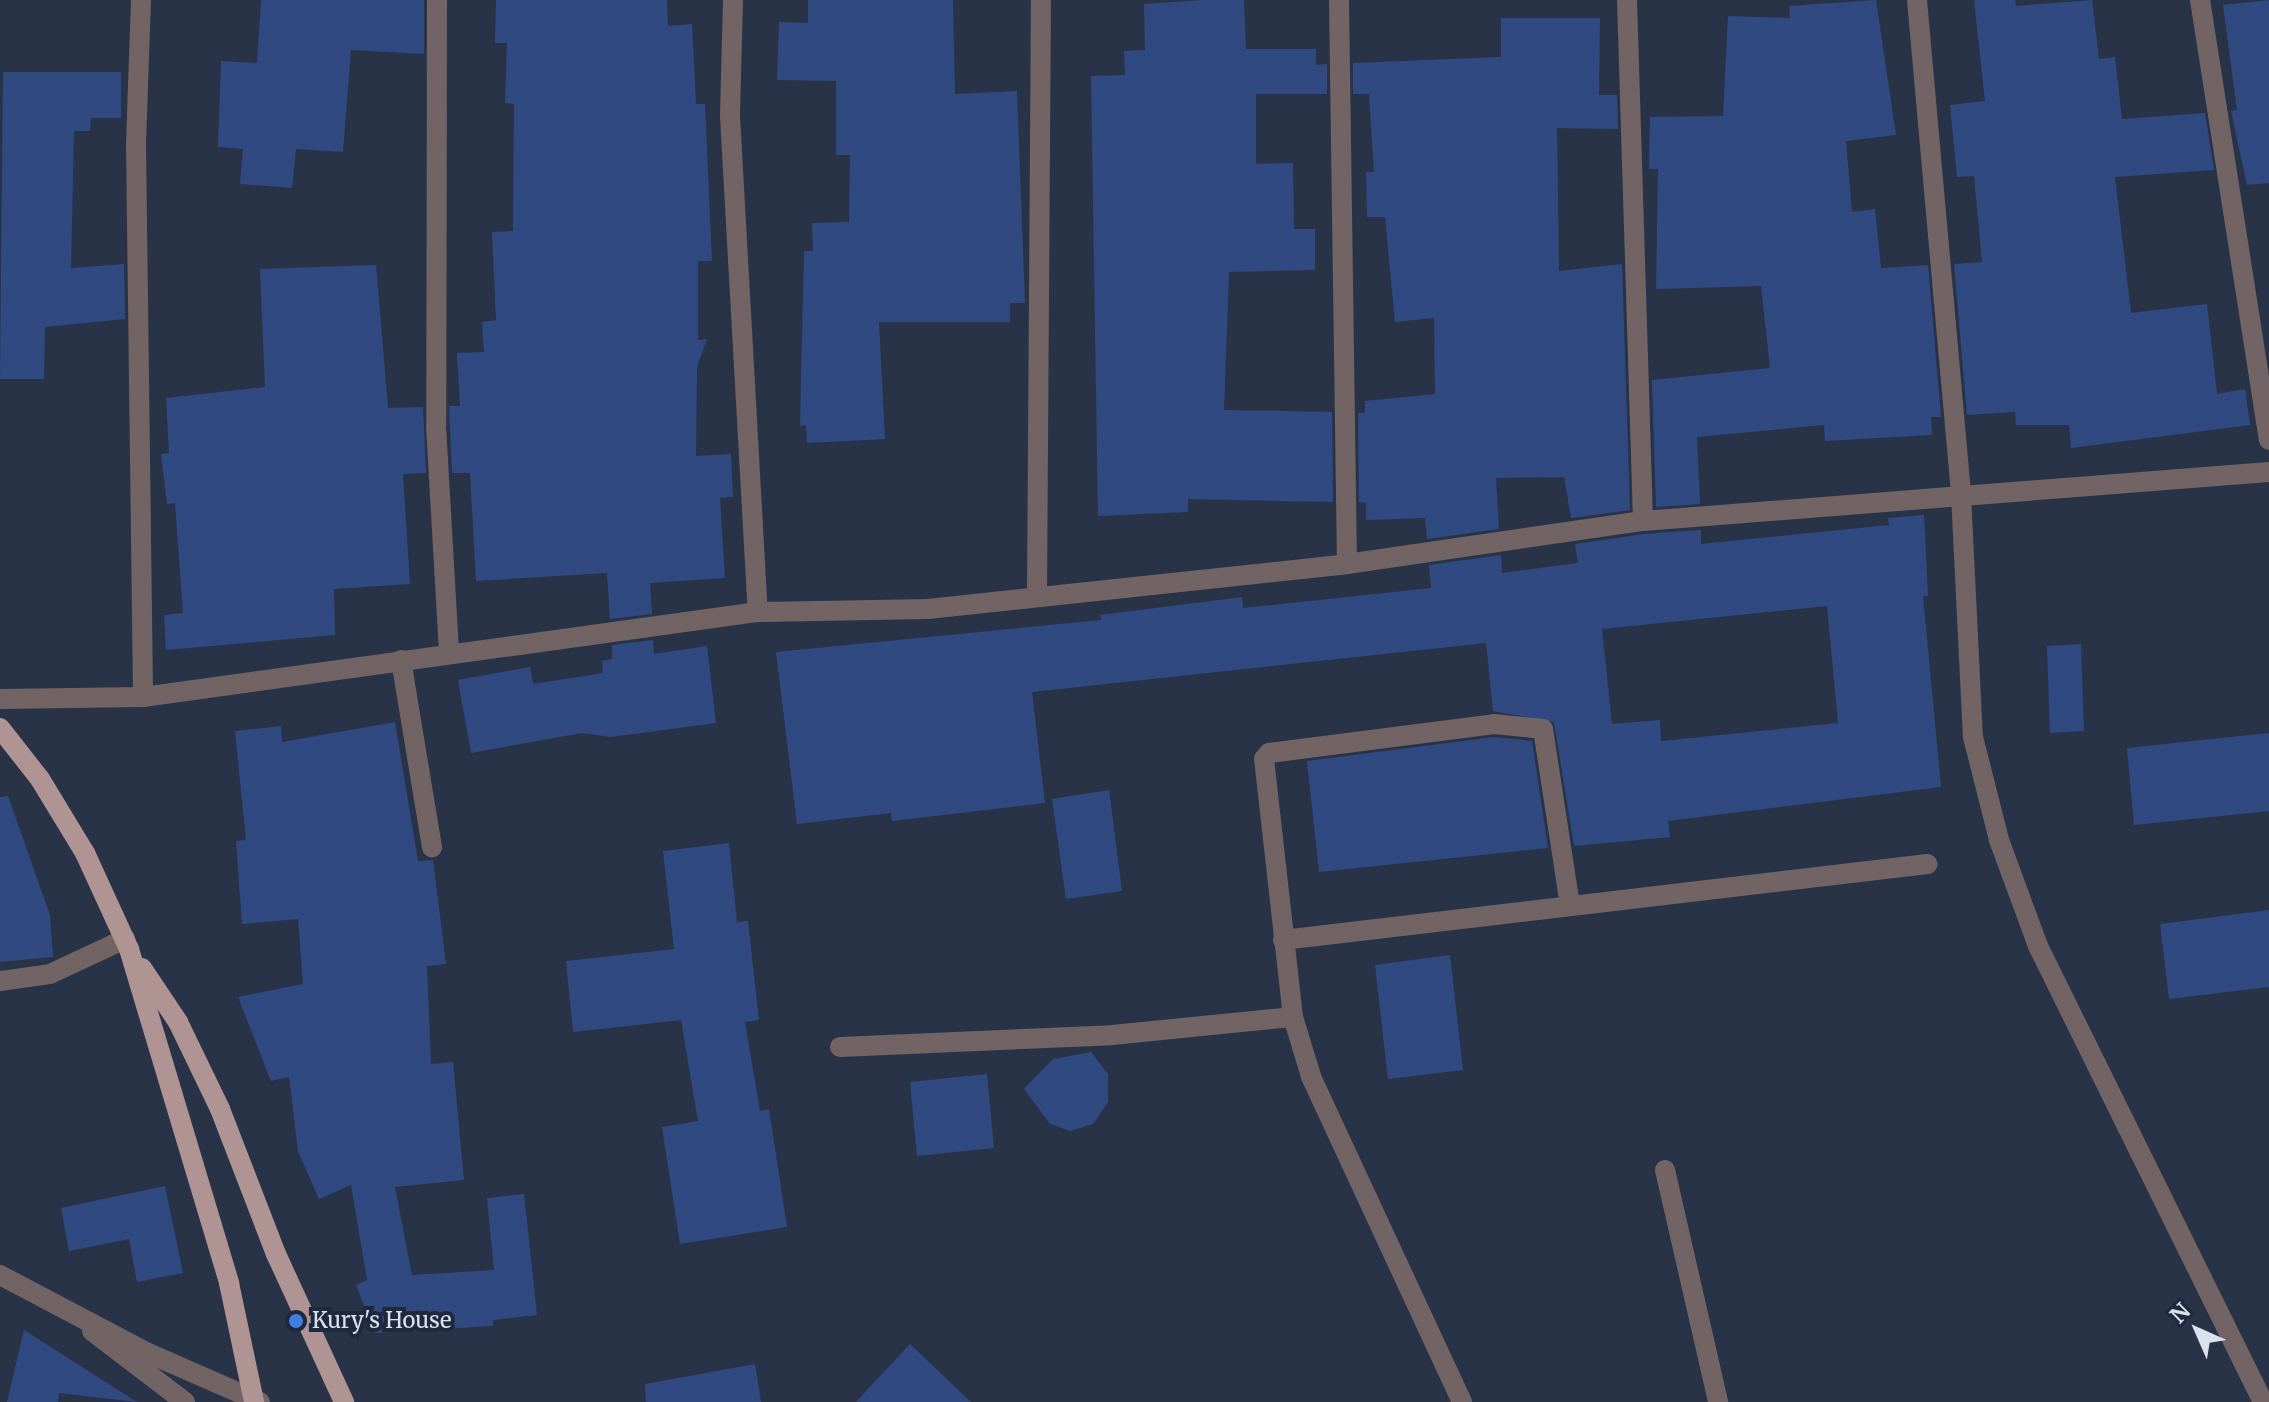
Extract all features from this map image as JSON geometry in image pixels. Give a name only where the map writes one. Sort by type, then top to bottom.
[{"type":"main road","points":[[0,728],[40,779],[85,853],[127,944],[229,1283],[256,1401]]},
{"type":"main road","points":[[127,944],[178,1022],[220,1109],[276,1254],[344,1402]]},
{"type":"street","points":[[141,0],[136,144],[143,697]]},
{"type":"street","points":[[437,0],[436,426],[449,653]]},
{"type":"street","points":[[733,0],[730,116],[758,612]]},
{"type":"street","points":[[1037,596],[1041,0]]},
{"type":"street","points":[[1339,0],[1347,564]]},
{"type":"street","points":[[1627,0],[1643,521]]},
{"type":"street","points":[[1917,0],[1961,494],[1973,737],[1999,840],[2038,946],[2263,1402]]},
{"type":"street","points":[[2200,0],[2269,440]]},
{"type":"street","points":[[0,699],[143,697],[758,612],[928,609],[1347,564],[1643,521],[2269,472]]},
{"type":"street","points":[[401,660],[432,847]]},
{"type":"street","points":[[1462,1402],[1311,1076],[1293,1017],[1263,766],[1269,753],[1494,724],[1533,725],[1548,738],[1570,906]]},
{"type":"street","points":[[1283,940],[1928,864]]},
{"type":"street","points":[[0,981],[50,974],[127,944]]},
{"type":"street","points":[[840,1047],[1112,1035],[1293,1017]]},
{"type":"street","points":[[1665,1170],[1714,1400]]},
{"type":"street","points":[[0,1275],[256,1401]]},
{"type":"street","points":[[75,1314],[112,1351],[185,1402]]},
{"type":"building","points":[[261,0],[424,0],[424,54],[351,50],[343,152],[296,149],[292,188],[240,184],[243,149],[218,147],[221,61],[257,63]]},
{"type":"building","points":[[496,0],[667,0],[668,26],[692,24],[696,104],[705,104],[712,261],[698,261],[698,340],[707,339],[697,367],[696,456],[731,454],[733,497],[720,498],[725,578],[650,583],[652,614],[610,619],[607,573],[476,581],[470,473],[452,473],[449,406],[460,406],[457,353],[484,352],[482,322],[496,320],[492,232],[513,231],[514,104],[505,103],[507,43],[495,43]]},
{"type":"building","points":[[808,0],[953,0],[955,94],[1017,91],[1025,303],[1010,303],[1010,322],[879,322],[885,439],[807,443],[806,425],[800,426],[804,251],[813,251],[812,223],[849,222],[850,155],[836,155],[836,81],[777,80],[779,22],[808,23]]},
{"type":"building","points":[[1244,0],[1246,49],[1316,49],[1316,65],[1327,64],[1327,94],[1256,94],[1256,164],[1293,163],[1294,229],[1315,229],[1315,270],[1229,272],[1224,410],[1332,412],[1333,502],[1188,499],[1188,512],[1098,516],[1091,76],[1125,75],[1124,51],[1145,50],[1144,4]]},
{"type":"building","points":[[1876,0],[1896,135],[1846,141],[1852,212],[1875,209],[1881,268],[1928,265],[1941,417],[1931,417],[1932,435],[1825,441],[1824,425],[1697,437],[1700,504],[1656,507],[1652,380],[1770,368],[1761,286],[1656,289],[1658,169],[1649,169],[1650,117],[1723,116],[1728,16],[1790,18],[1789,6]]},
{"type":"building","points":[[1974,0],[2015,0],[2016,6],[2092,0],[2099,59],[2115,57],[2122,119],[2205,113],[2214,170],[2115,177],[2131,313],[2207,304],[2217,394],[2245,389],[2250,425],[2071,448],[2069,425],[2016,425],[2015,412],[1967,415],[1954,264],[1982,262],[1974,176],[1957,177],[1950,105],[1985,101]]},
{"type":"building","points":[[2269,0],[2269,183],[2247,185],[2231,111],[2237,110],[2223,5]]},
{"type":"building","points":[[1501,18],[1600,18],[1599,95],[1617,95],[1618,129],[1557,128],[1559,271],[1622,264],[1630,510],[1571,518],[1564,477],[1496,478],[1499,529],[1427,539],[1425,518],[1366,520],[1366,503],[1359,502],[1358,413],[1365,413],[1365,401],[1435,394],[1434,318],[1395,322],[1385,217],[1367,217],[1366,172],[1374,172],[1369,94],[1353,94],[1353,63],[1501,57]]},
{"type":"building","points":[[3,72],[121,72],[121,118],[91,118],[90,131],[74,131],[71,268],[124,264],[125,319],[45,327],[44,379],[0,379]]},
{"type":"building","points":[[376,265],[388,408],[423,407],[426,473],[403,474],[410,584],[334,589],[335,635],[166,650],[164,615],[183,613],[175,503],[167,504],[161,454],[169,453],[166,398],[265,387],[260,269]]},
{"type":"building","points":[[1924,515],[1928,596],[1923,596],[1941,787],[1668,821],[1670,837],[1574,846],[1554,722],[1493,711],[1486,643],[1032,692],[1045,803],[892,821],[891,813],[797,824],[776,652],[1101,620],[1100,615],[1242,597],[1243,608],[1431,588],[1429,565],[1501,555],[1502,573],[1578,563],[1575,544],[1644,534],[1701,530],[1701,544],[1889,525],[1888,518]],"holes":[[[1827,606],[1838,723],[1661,741],[1660,720],[1612,724],[1602,629]]]},
{"type":"building","points":[[653,640],[654,654],[707,646],[716,723],[611,737],[582,733],[471,753],[458,680],[530,667],[533,684],[603,673],[602,661],[612,659],[612,645]]},
{"type":"building","points":[[2081,644],[2084,731],[2050,733],[2047,646]]},
{"type":"building","points":[[395,722],[418,861],[433,860],[446,964],[427,966],[431,1064],[453,1062],[464,1180],[395,1187],[412,1275],[494,1270],[487,1198],[524,1194],[537,1315],[493,1320],[493,1326],[375,1333],[356,1285],[367,1280],[351,1185],[319,1199],[298,1151],[289,1077],[271,1081],[238,997],[303,984],[298,919],[242,924],[236,841],[246,840],[235,731],[281,726],[282,742]]},
{"type":"building","points":[[2269,733],[2269,811],[2134,825],[2127,748]]},
{"type":"building","points":[[1494,737],[1532,741],[1548,848],[1319,872],[1307,761]]},
{"type":"building","points":[[1109,790],[1122,891],[1066,899],[1052,799]]},
{"type":"building","points":[[8,796],[50,915],[53,957],[0,962],[0,797]]},
{"type":"building","points":[[729,843],[737,922],[748,921],[759,1020],[745,1022],[760,1111],[769,1109],[787,1227],[680,1244],[662,1127],[698,1121],[681,1020],[573,1032],[566,961],[674,949],[663,851]]},
{"type":"building","points":[[2269,910],[2269,987],[2169,999],[2160,924]]},
{"type":"building","points":[[1450,955],[1463,1070],[1388,1079],[1375,965]]},
{"type":"building","points":[[1091,1052],[1108,1074],[1108,1102],[1093,1124],[1070,1131],[1050,1124],[1024,1089],[1053,1059]]},
{"type":"building","points":[[987,1074],[994,1148],[917,1156],[910,1082]]},
{"type":"building","points":[[165,1186],[183,1273],[137,1282],[129,1239],[69,1251],[61,1208]]},
{"type":"building","points":[[24,1330],[137,1402],[59,1393],[58,1402],[7,1402]]},
{"type":"building","points":[[910,1344],[971,1402],[856,1402]]},
{"type":"building","points":[[755,1364],[761,1402],[646,1402],[645,1384]]},
{"type":"place","name":"Kury's House","points":[[296,1321]]}]
